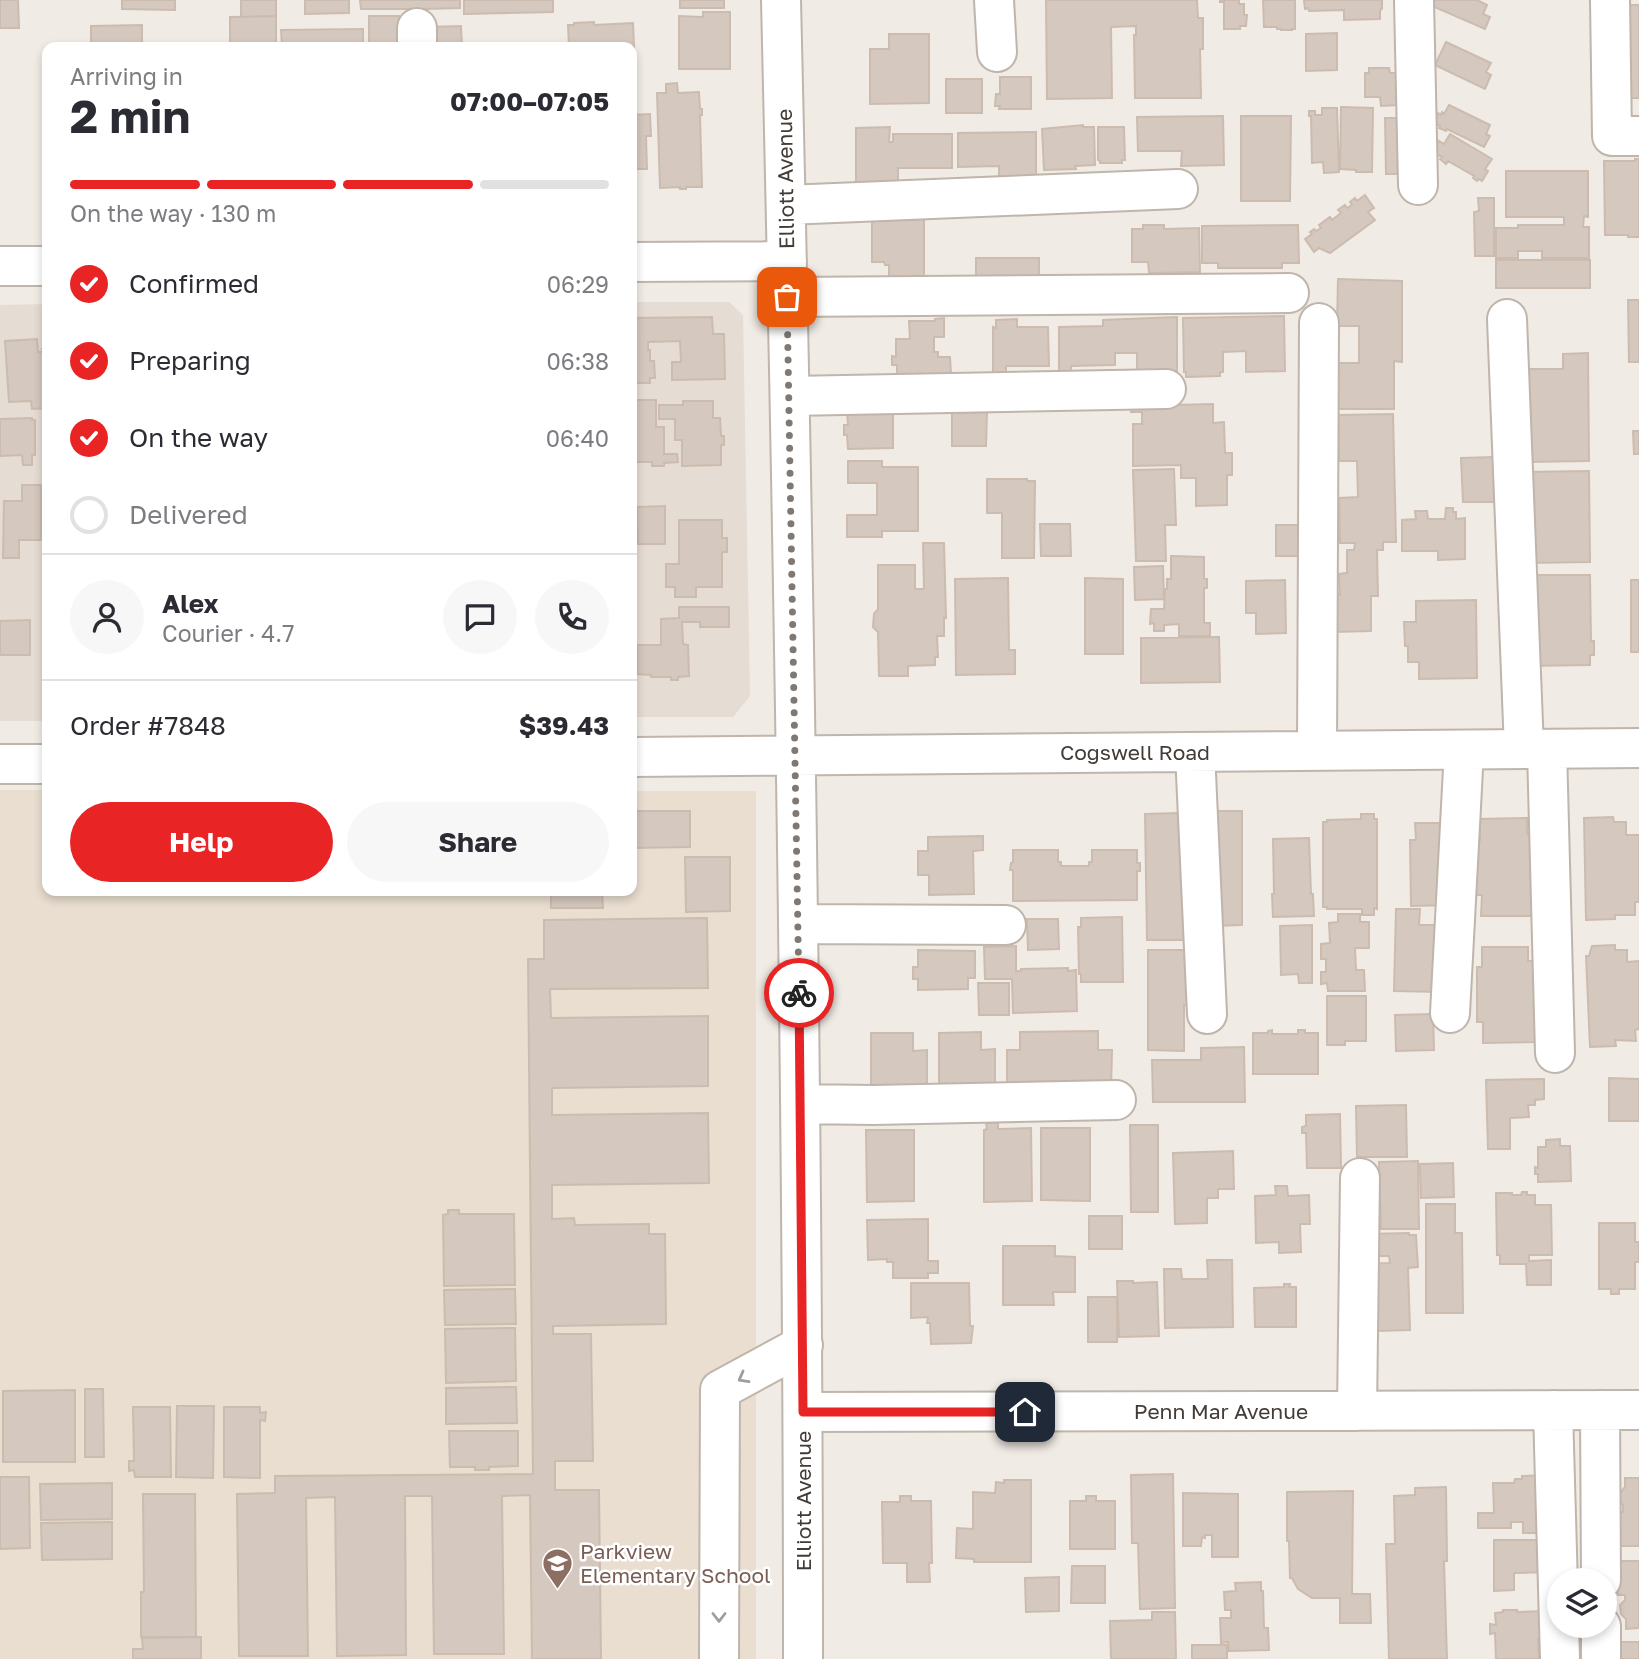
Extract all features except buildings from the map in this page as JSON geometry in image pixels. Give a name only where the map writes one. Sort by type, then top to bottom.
[{"type":"street","name":"Elliott Avenue","points":[[781,0],[796,755],[803,1345],[803,1659]]},
{"type":"street","points":[[995,0],[997,52]]},
{"type":"street","points":[[1414,0],[1419,185]]},
{"type":"street","points":[[1610,0],[1612,136],[1639,136]]},
{"type":"street","points":[[786,205],[1178,189]]},
{"type":"street","points":[[637,263],[787,279],[1289,293]]},
{"type":"street","points":[[0,266],[42,266]]},
{"type":"street","points":[[1507,320],[1555,1052]]},
{"type":"street","points":[[1317,751],[1319,323]]},
{"type":"street","points":[[790,396],[1166,389]]},
{"type":"street","name":"Cogswell Road","points":[[637,757],[1639,748]]},
{"type":"street","points":[[1450,1013],[1464,750]]},
{"type":"street","points":[[1195,752],[1207,1014]]},
{"type":"street","points":[[0,764],[42,764]]},
{"type":"street","points":[[798,924],[1006,925]]},
{"type":"street","points":[[800,1104],[1116,1100]]},
{"type":"street","points":[[1357,1411],[1360,1178]]},
{"type":"street","points":[[719,1659],[720,1390],[803,1345]]},
{"type":"street","points":[[1553,1410],[1559,1659]]},
{"type":"street","points":[[1600,1410],[1601,1568]]},
{"type":"street","name":"Penn Mar Avenue","points":[[803,1412],[1639,1410]]},
{"type":"street","points":[[1601,1638],[1601,1659]]},
{"type":"shaded area","points":[[637,302],[729,302],[743,315],[750,696],[733,717],[637,717]]},
{"type":"shaded area","points":[[42,304],[42,721],[0,721],[0,305]]},
{"type":"shaded area","points":[[0,790],[42,790],[42,896],[637,896],[637,791],[756,791],[756,1659],[0,1659]]},
{"type":"way so far","points":[[787,297],[799,993]]},
{"type":"place","name":"Parkview Elementary School","points":[[557,1590]]},
{"type":"route","points":[[799,993],[803,1412],[1025,1412]]}]
